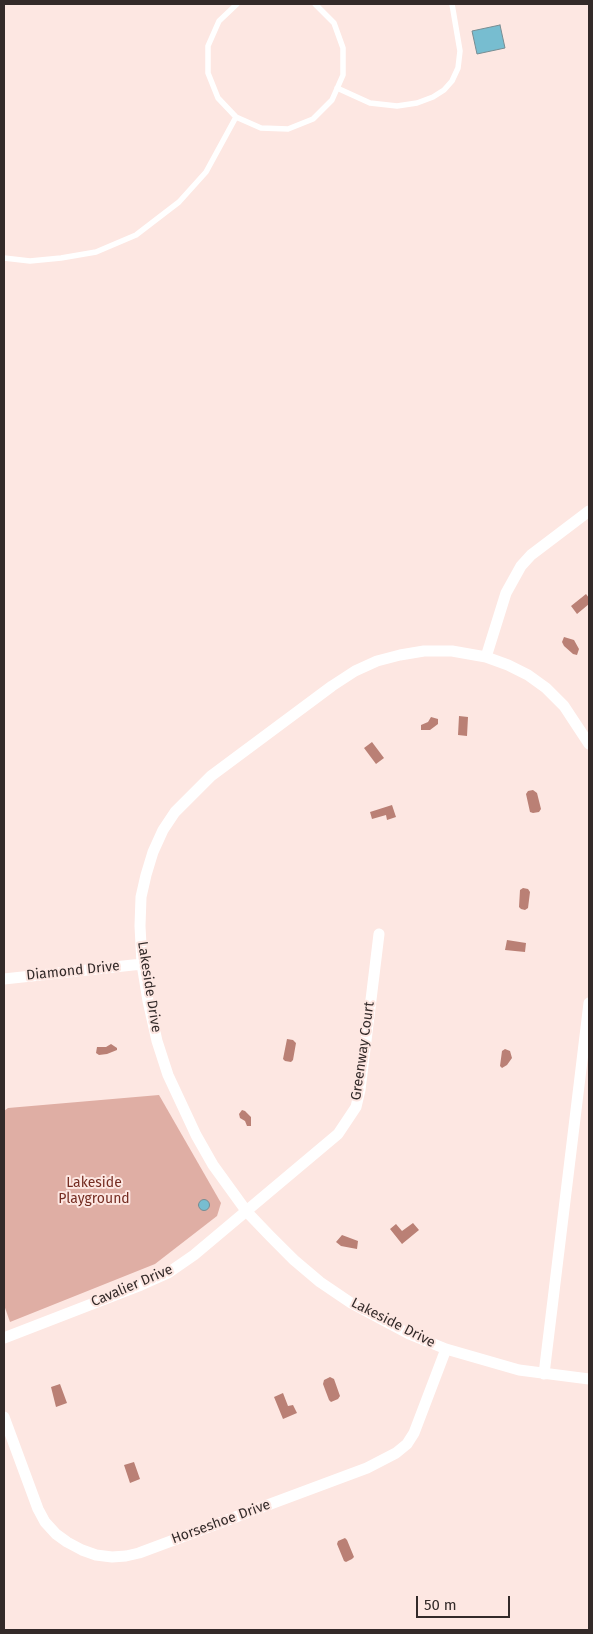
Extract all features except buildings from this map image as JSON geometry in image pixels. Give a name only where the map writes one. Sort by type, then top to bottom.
[{"type":"street","points":[[486,657],[506,593],[521,566],[531,555],[589,511]]},
{"type":"street","name":"Lakeside Drive","points":[[589,744],[581,729],[564,706],[546,688],[528,675],[486,657],[452,651],[424,651],[377,661],[355,671],[332,686],[211,776],[175,812],[163,830],[153,852],[141,897],[140,926],[142,964],[157,1041],[171,1083],[208,1157],[229,1189],[247,1212],[294,1260],[320,1282],[351,1303],[409,1334],[446,1350],[492,1363],[544,1374],[589,1379]]},
{"type":"street","name":"Greenway Court","points":[[247,1212],[338,1134],[356,1107],[360,1090],[379,934]]},
{"type":"street","name":"Diamond Drive","points":[[4,979],[142,964]]},
{"type":"street","points":[[544,1374],[589,1003]]},
{"type":"street","name":"Cavalier Drive","points":[[4,1338],[168,1273],[194,1255],[247,1212]]},
{"type":"street","name":"Horseshoe Drive","points":[[4,1417],[38,1509],[45,1522],[61,1538],[82,1550],[96,1555],[126,1556],[139,1553],[367,1468],[396,1454],[407,1444],[420,1420],[446,1350]]},
{"type":"lane","points":[[237,4],[219,21],[208,46],[208,73],[218,98],[236,117],[261,128],[288,129],[313,119],[332,100],[343,75],[344,48],[334,23],[315,4]]},
{"type":"lane","points":[[338,88],[370,104],[397,106],[425,100],[444,90],[452,81],[458,68],[460,51],[452,4]]},
{"type":"lane","points":[[4,258],[30,261],[96,252],[136,235],[179,202],[206,172],[236,117]]},
{"type":"green space","name":"Lakeside Playground","points":[[159,1095],[221,1203],[217,1216],[155,1264],[10,1322],[4,1305],[4,1111],[8,1108]]},
{"type":"shaded area","points":[[586,594],[589,598],[589,604],[577,614],[571,606]]},
{"type":"shaded area","points":[[564,637],[574,640],[579,649],[577,655],[564,646],[562,642]]},
{"type":"shaded area","points":[[459,716],[468,717],[467,736],[458,735]]},
{"type":"shaded area","points":[[431,717],[438,719],[438,724],[430,730],[421,730],[421,725],[428,722]]},
{"type":"shaded area","points":[[372,742],[384,758],[376,764],[364,748]]},
{"type":"shaded area","points":[[533,790],[537,793],[541,809],[539,812],[533,813],[530,812],[526,794],[528,791]]},
{"type":"shaded area","points":[[392,805],[396,817],[387,820],[386,815],[372,819],[370,812]]},
{"type":"shaded area","points":[[523,888],[528,889],[530,892],[528,908],[525,910],[519,907],[520,890]]},
{"type":"shaded area","points":[[507,940],[526,943],[525,952],[505,950]]},
{"type":"shaded area","points":[[287,1039],[293,1040],[296,1043],[291,1062],[283,1059]]},
{"type":"shaded area","points":[[111,1044],[117,1050],[107,1054],[99,1055],[96,1053],[97,1047],[106,1047]]},
{"type":"shaded area","points":[[505,1049],[510,1051],[512,1058],[502,1068],[500,1066],[502,1051]]},
{"type":"shaded area","points":[[242,1110],[251,1117],[251,1126],[247,1126],[245,1121],[240,1118],[239,1114]]},
{"type":"shaded area","points":[[413,1223],[419,1230],[402,1244],[390,1229],[396,1224],[402,1231]]},
{"type":"shaded area","points":[[342,1235],[358,1241],[357,1249],[341,1246],[336,1242]]},
{"type":"shaded area","points":[[330,1377],[334,1379],[340,1396],[331,1402],[323,1384],[324,1380]]},
{"type":"shaded area","points":[[60,1384],[67,1403],[56,1407],[51,1387]]},
{"type":"shaded area","points":[[283,1393],[288,1406],[293,1405],[297,1413],[283,1419],[274,1397]]},
{"type":"shaded area","points":[[134,1462],[140,1479],[130,1483],[124,1465]]},
{"type":"shaded area","points":[[345,1538],[354,1557],[346,1562],[337,1544],[338,1541]]}]
